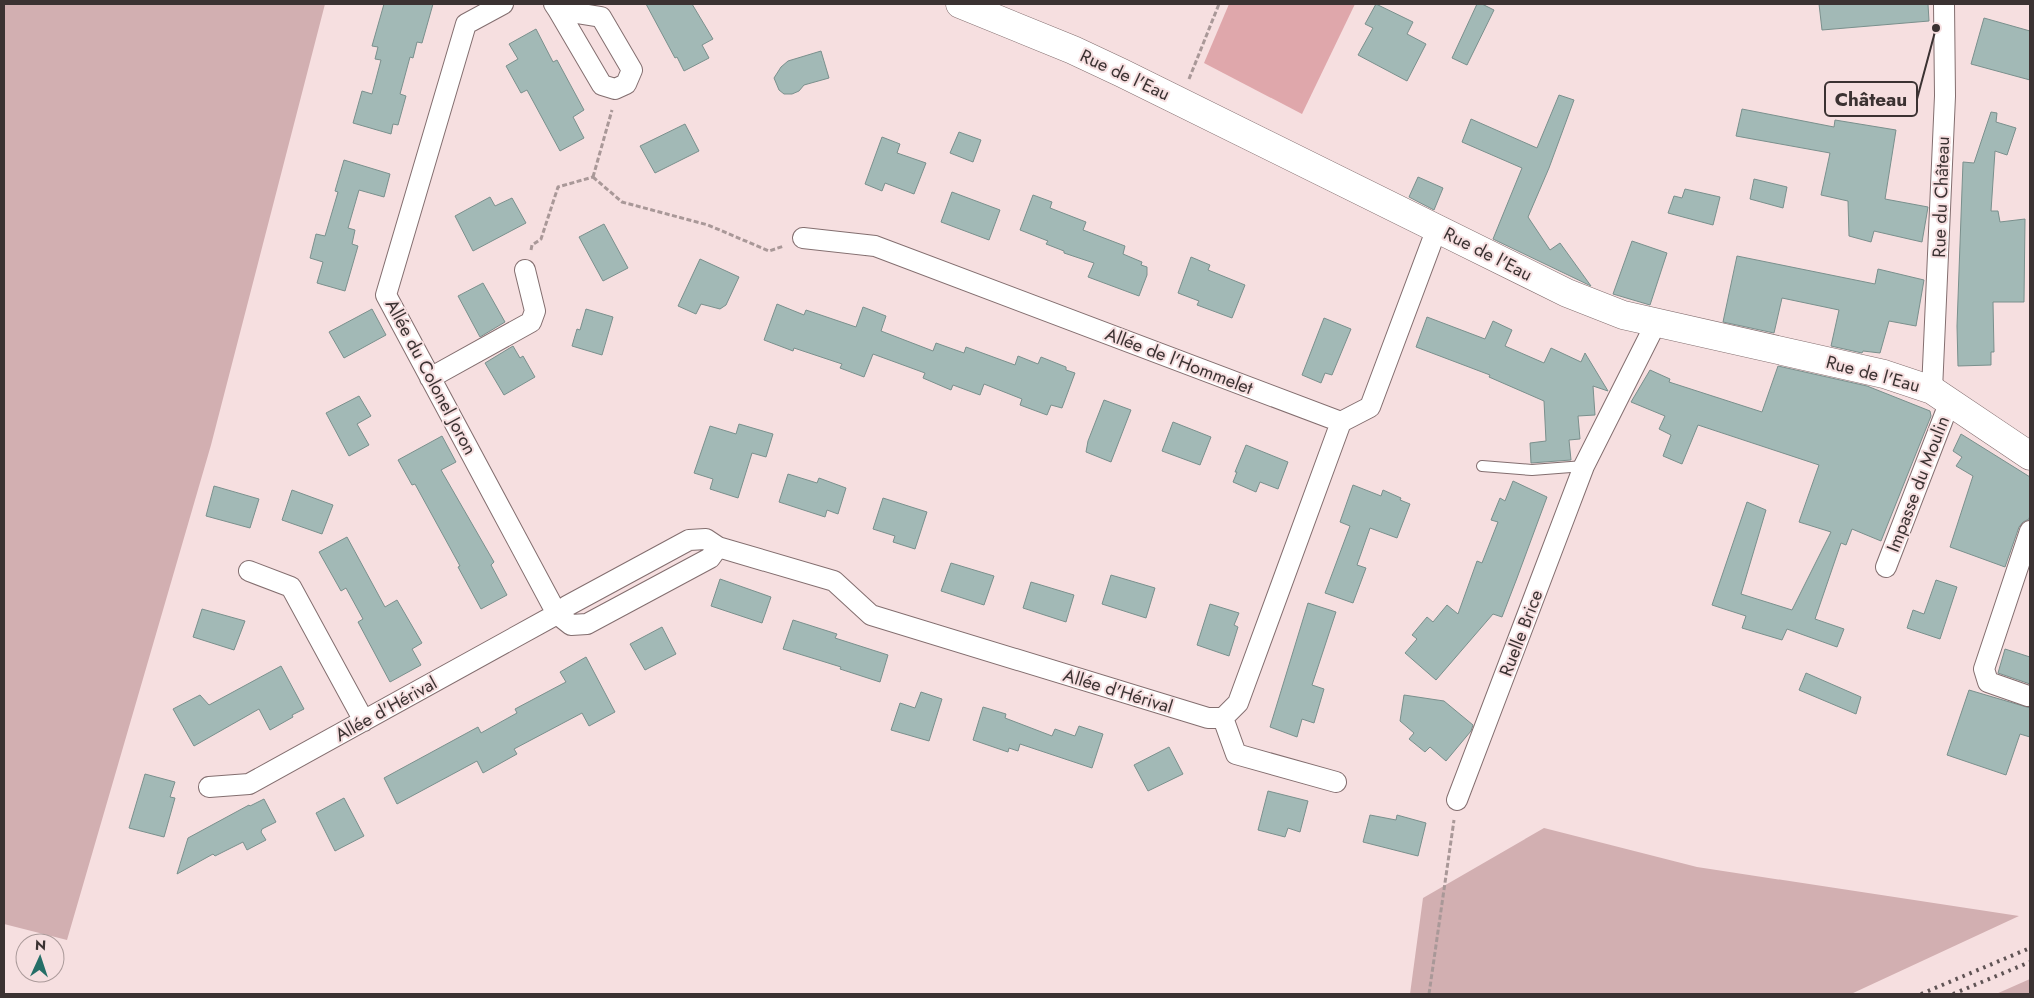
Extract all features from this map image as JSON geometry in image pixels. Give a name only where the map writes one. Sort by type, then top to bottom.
[{"type":"street","name":"Allée du Colonel Joron","points":[[504,4],[466,24],[386,295],[557,614]]},
{"type":"street","name":"Rue de l'Eau","points":[[960,4],[1073,50],[1567,293],[1598,306],[1656,323],[1884,374],[1941,396],[2030,456]]},
{"type":"street","name":"Rue du Château","points":[[1941,396],[1945,96],[1944,4]]},
{"type":"street","points":[[556,7],[601,17],[632,70],[626,84],[615,89],[602,85],[556,7]]},
{"type":"street","points":[[1336,782],[1236,754],[1223,718],[1238,703],[1341,422],[1370,407],[1437,228]]},
{"type":"street","name":"Allée de l'Hommelet","points":[[803,238],[875,246],[1341,422]]},
{"type":"street","points":[[430,378],[531,322],[535,311],[525,270]]},
{"type":"street","name":"Ruelle Brice","points":[[1457,800],[1584,466],[1656,323]]},
{"type":"street","name":"Impasse du Moulin","points":[[1886,567],[1941,396]]},
{"type":"street","points":[[2028,696],[1988,682],[1984,669],[2030,531]]},
{"type":"street","name":"Allée d'Hérival","points":[[209,786],[249,784],[689,540],[706,539],[718,547],[834,581],[871,615],[1208,718],[1223,718]]},
{"type":"street","points":[[249,571],[291,587],[364,721]]},
{"type":"lane","points":[[1482,466],[1532,470],[1584,466]]},
{"type":"path","points":[[1180,101],[1219,4]]},
{"type":"path","points":[[593,177],[614,103],[615,89]]},
{"type":"path","points":[[593,177],[622,202],[708,225],[769,251],[803,238]]},
{"type":"path","points":[[525,270],[532,245],[541,240],[558,187],[593,177]]},
{"type":"path","points":[[1429,994],[1457,800]]},
{"type":"shaded area","points":[[4,4],[325,4],[211,445],[67,940],[65,939],[65,933],[39,933],[4,924]]},
{"type":"shaded area","points":[[1229,4],[1355,4],[1302,114],[1204,63]]},
{"type":"shaded area","points":[[1544,828],[1697,867],[2019,916],[1851,994],[1410,994],[1423,898]]},
{"type":"shaded area","points":[[2030,979],[2030,994],[1996,994]]},
{"type":"building","points":[[384,4],[433,4],[422,43],[417,42],[413,58],[410,57],[400,94],[406,96],[398,125],[393,124],[391,134],[353,123],[362,91],[372,94],[381,60],[375,59],[378,47],[372,46]]},
{"type":"building","points":[[646,4],[692,4],[713,39],[702,45],[709,58],[684,71]]},
{"type":"building","points":[[1376,4],[1413,22],[1407,34],[1426,44],[1407,81],[1358,55],[1373,28],[1365,24]]},
{"type":"building","points":[[1477,4],[1482,4],[1494,10],[1467,65],[1452,58]]},
{"type":"building","points":[[1819,4],[1928,4],[1929,21],[1822,30]]},
{"type":"building","points":[[1984,18],[2030,31],[2030,80],[1971,64]]},
{"type":"building","points":[[536,29],[553,62],[557,60],[584,110],[573,117],[584,138],[560,151],[527,90],[521,93],[506,66],[518,59],[509,44]]},
{"type":"building","points":[[821,51],[829,78],[804,85],[799,91],[792,94],[784,94],[779,90],[774,78],[781,67],[788,61]]},
{"type":"building","points":[[1559,95],[1574,100],[1549,168],[1528,217],[1550,250],[1560,243],[1591,286],[1493,239],[1522,168],[1462,142],[1471,119],[1537,148]]},
{"type":"building","points":[[1742,109],[1834,127],[1835,120],[1896,130],[1885,199],[1928,207],[1922,242],[1874,231],[1871,242],[1849,236],[1848,201],[1821,195],[1830,153],[1736,136]]},
{"type":"building","points":[[1991,112],[1997,113],[1996,122],[2016,128],[2007,155],[1995,151],[1991,211],[1998,211],[2000,222],[2025,219],[2024,302],[1993,302],[1994,352],[1991,352],[1991,365],[1958,366],[1957,326],[1963,162],[1974,163]]},
{"type":"building","points":[[685,124],[699,151],[655,173],[640,146]]},
{"type":"building","points":[[959,132],[981,140],[973,162],[950,153]]},
{"type":"building","points":[[882,137],[900,144],[897,153],[926,163],[914,194],[885,183],[882,191],[865,184]]},
{"type":"building","points":[[344,160],[390,174],[384,197],[359,190],[348,228],[355,230],[352,244],[358,246],[345,291],[317,283],[323,262],[310,258],[316,234],[325,236],[338,192],[335,191]]},
{"type":"building","points":[[1418,177],[1443,188],[1434,210],[1409,197]]},
{"type":"building","points":[[1754,179],[1787,187],[1783,208],[1750,199]]},
{"type":"building","points":[[1685,189],[1720,197],[1713,225],[1668,213],[1674,196],[1682,198]]},
{"type":"building","points":[[952,192],[1000,210],[989,240],[941,222]]},
{"type":"building","points":[[1033,195],[1052,202],[1050,208],[1086,222],[1083,230],[1125,246],[1123,254],[1142,262],[1141,265],[1147,267],[1147,275],[1139,296],[1088,277],[1094,263],[1064,253],[1064,251],[1046,244],[1048,241],[1020,230]]},
{"type":"building","points":[[490,197],[495,206],[512,198],[526,223],[473,251],[455,216]]},
{"type":"building","points":[[604,224],[628,268],[603,281],[579,237]]},
{"type":"building","points":[[1632,241],[1667,253],[1650,305],[1613,294]]},
{"type":"building","points":[[1737,256],[1875,284],[1878,269],[1924,280],[1916,326],[1889,321],[1880,353],[1863,351],[1862,353],[1831,346],[1839,310],[1782,298],[1774,333],[1723,322]]},
{"type":"building","points":[[1191,257],[1210,265],[1208,270],[1245,285],[1232,318],[1197,305],[1199,301],[1178,293]]},
{"type":"building","points":[[700,259],[739,277],[726,305],[720,309],[701,304],[696,314],[678,306]]},
{"type":"building","points":[[483,283],[505,322],[480,337],[458,296]]},
{"type":"building","points":[[777,304],[804,315],[806,310],[856,327],[863,307],[886,316],[881,331],[933,351],[936,343],[964,353],[966,347],[1015,365],[1018,356],[1038,364],[1041,357],[1066,367],[1066,370],[1075,373],[1062,408],[1051,405],[1047,415],[1020,405],[1022,399],[984,384],[980,395],[953,385],[951,390],[923,378],[925,373],[873,354],[864,377],[840,368],[842,364],[794,348],[793,351],[764,340]]},
{"type":"building","points":[[372,309],[386,335],[344,358],[329,332]]},
{"type":"building","points":[[586,309],[613,317],[602,355],[572,346],[577,329],[580,330]]},
{"type":"building","points":[[1427,317],[1485,339],[1493,321],[1512,330],[1505,346],[1544,363],[1551,348],[1581,362],[1585,353],[1608,391],[1593,386],[1595,415],[1578,416],[1580,439],[1569,440],[1571,460],[1531,463],[1530,443],[1546,441],[1544,401],[1489,377],[1490,375],[1416,347]]},
{"type":"building","points":[[1324,318],[1351,329],[1332,375],[1325,373],[1321,383],[1302,375]]},
{"type":"building","points":[[513,346],[520,358],[523,356],[535,377],[504,395],[485,363]]},
{"type":"building","points":[[1778,366],[1867,386],[1930,411],[1931,416],[1881,541],[1852,529],[1846,545],[1841,543],[1815,619],[1844,629],[1837,647],[1787,629],[1782,640],[1742,628],[1746,616],[1712,605],[1747,502],[1766,510],[1741,594],[1792,610],[1831,532],[1799,522],[1819,465],[1698,425],[1682,464],[1663,456],[1671,435],[1659,429],[1665,416],[1631,402],[1650,370],[1670,379],[1669,382],[1762,412]]},
{"type":"building","points":[[359,396],[371,416],[357,424],[369,445],[349,456],[326,413]]},
{"type":"building","points":[[1104,400],[1131,410],[1111,462],[1086,452],[1088,441]]},
{"type":"building","points":[[1173,422],[1211,437],[1200,465],[1162,451]]},
{"type":"building","points":[[739,424],[773,434],[766,457],[752,453],[738,498],[710,489],[713,479],[694,473],[710,426],[736,434]]},
{"type":"building","points":[[1961,434],[2030,477],[2029,519],[2019,527],[2005,567],[1950,547],[1973,476],[1956,466],[1962,457],[1953,451]]},
{"type":"building","points":[[442,436],[456,462],[441,470],[494,562],[491,565],[507,595],[481,609],[458,567],[460,566],[415,484],[412,485],[398,460]]},
{"type":"building","points":[[1246,445],[1288,462],[1278,489],[1260,482],[1256,492],[1233,482]]},
{"type":"building","points":[[788,474],[817,483],[819,478],[846,488],[838,514],[827,510],[825,517],[779,502]]},
{"type":"building","points":[[1513,481],[1547,497],[1502,617],[1493,614],[1436,680],[1405,653],[1417,639],[1412,635],[1427,617],[1433,622],[1447,605],[1458,614],[1477,561],[1482,563],[1498,522],[1491,520],[1500,498],[1505,501]]},
{"type":"building","points":[[1353,485],[1381,496],[1383,490],[1410,504],[1397,538],[1370,528],[1357,565],[1366,568],[1353,603],[1325,593],[1350,526],[1340,522]]},
{"type":"building","points":[[214,486],[259,499],[250,528],[206,516]]},
{"type":"building","points":[[292,490],[333,505],[322,534],[282,520]]},
{"type":"building","points":[[883,498],[927,512],[915,549],[893,542],[895,536],[873,529]]},
{"type":"building","points":[[347,537],[385,607],[397,600],[422,643],[412,649],[421,665],[390,682],[358,622],[363,619],[346,588],[341,591],[319,552]]},
{"type":"building","points":[[951,563],[994,576],[984,605],[941,591]]},
{"type":"building","points":[[1111,575],[1155,588],[1146,618],[1102,604]]},
{"type":"building","points":[[720,579],[771,597],[762,623],[711,606]]},
{"type":"building","points":[[1936,580],[1957,587],[1940,639],[1907,628],[1913,610],[1924,614]]},
{"type":"building","points":[[1031,582],[1074,595],[1066,622],[1023,608]]},
{"type":"building","points":[[1308,603],[1336,612],[1312,685],[1324,689],[1314,723],[1302,719],[1297,737],[1270,727]]},
{"type":"building","points":[[1210,604],[1239,613],[1234,625],[1238,627],[1229,656],[1197,645]]},
{"type":"building","points":[[202,609],[245,621],[234,650],[193,637]]},
{"type":"building","points":[[793,620],[837,634],[835,638],[888,655],[880,682],[840,669],[841,667],[783,649]]},
{"type":"building","points":[[662,627],[676,654],[645,670],[630,644]]},
{"type":"building","points":[[2005,649],[2030,657],[2030,684],[1998,673]]},
{"type":"building","points":[[586,657],[615,712],[589,726],[582,713],[514,749],[517,754],[483,773],[477,761],[397,804],[384,778],[478,727],[481,733],[517,713],[515,709],[566,682],[560,672]]},
{"type":"building","points":[[281,666],[304,709],[270,730],[259,709],[194,746],[173,709],[200,695],[209,705]]},
{"type":"building","points":[[1806,673],[1861,697],[1856,714],[1799,690]]},
{"type":"building","points":[[1969,690],[2030,708],[2030,737],[2020,734],[2006,775],[1947,755]]},
{"type":"building","points":[[921,692],[942,699],[929,741],[891,730],[900,703],[915,708]]},
{"type":"building","points":[[1404,695],[1444,701],[1473,725],[1471,731],[1446,761],[1430,747],[1425,752],[1409,739],[1414,733],[1400,721]]},
{"type":"building","points":[[983,707],[1006,714],[1005,718],[1052,736],[1055,729],[1075,736],[1079,726],[1103,734],[1092,768],[1020,744],[1018,751],[1009,748],[1008,752],[973,740]]},
{"type":"building","points":[[1169,747],[1183,774],[1148,791],[1134,765]]},
{"type":"building","points":[[145,774],[175,782],[170,797],[175,798],[164,837],[129,828]]},
{"type":"building","points":[[1268,791],[1308,801],[1300,832],[1288,828],[1285,837],[1258,830]]},
{"type":"building","points":[[344,798],[364,836],[335,851],[316,813]]},
{"type":"building","points":[[264,799],[276,822],[262,829],[261,832],[266,840],[247,850],[243,842],[215,856],[213,854],[177,874],[188,838],[249,805]]},
{"type":"building","points":[[1370,815],[1396,820],[1397,815],[1426,823],[1418,856],[1363,842]]},
{"type":"railway","points":[[1921,994],[2030,948]]},
{"type":"railway","points":[[1953,994],[2030,962]]},
{"type":"place","name":"Château","points":[[1936,28]]}]
